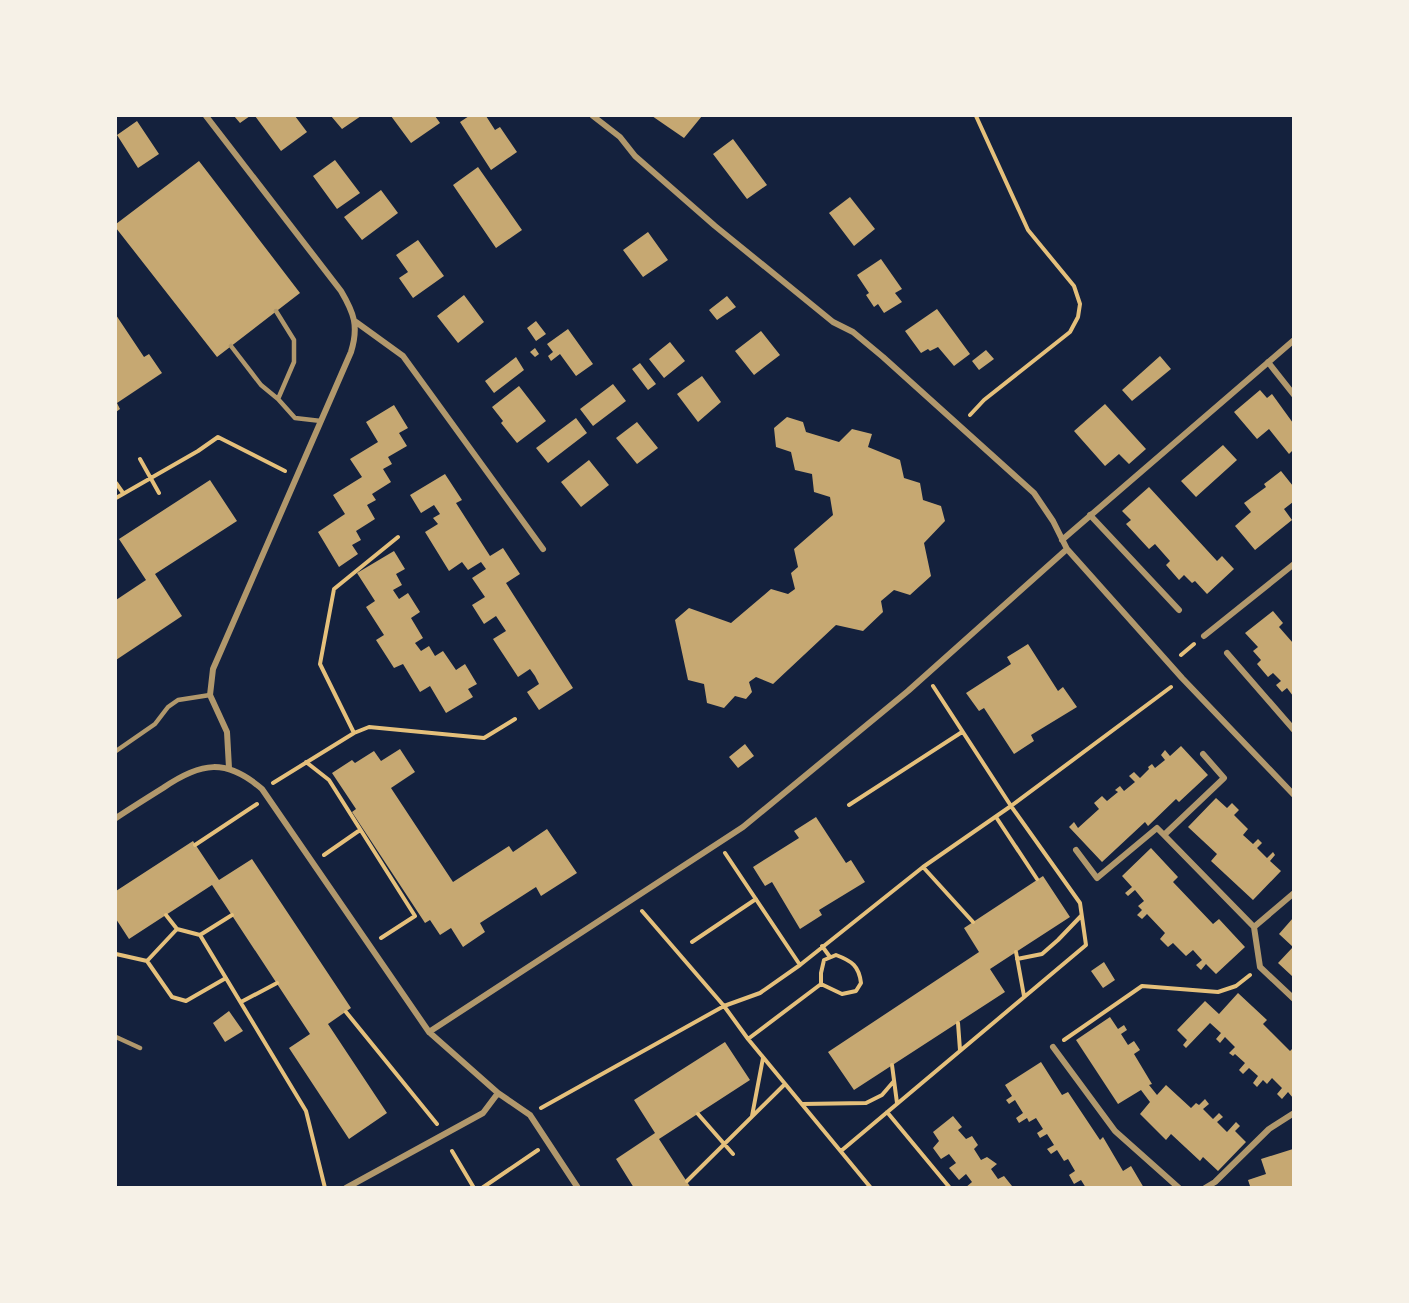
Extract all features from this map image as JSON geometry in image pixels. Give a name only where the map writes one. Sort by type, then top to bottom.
[{"type":"street","points":[[206,116],[341,291],[356,322],[356,338],[351,352],[213,669],[210,695],[227,732],[229,768]]},
{"type":"street","points":[[593,116],[620,137],[635,156],[715,226],[833,322],[853,333],[1034,493],[1053,521],[1067,549],[1182,678],[1293,793]]},
{"type":"street","points":[[356,322],[403,356],[543,549]]},
{"type":"street","points":[[1062,540],[1293,340]]},
{"type":"street","points":[[1268,362],[1293,395]]},
{"type":"street","points":[[1090,515],[1179,610]]},
{"type":"street","points":[[429,1032],[743,827],[926,675],[1067,549]]},
{"type":"street","points":[[1204,636],[1293,564]]},
{"type":"street","points":[[1227,653],[1293,730]]},
{"type":"street","points":[[1164,835],[1224,778],[1203,754]]},
{"type":"street","points":[[116,818],[186,773],[200,768],[216,766],[229,768],[251,780],[268,797],[429,1032],[498,1093],[530,1115],[578,1188]]},
{"type":"street","points":[[1076,850],[1097,878],[1157,828],[1254,927],[1260,967],[1293,999]]},
{"type":"street","points":[[1254,927],[1293,893]]},
{"type":"street","points":[[1053,1047],[1115,1131],[1179,1188]]},
{"type":"street","points":[[346,1188],[483,1113],[498,1093]]},
{"type":"street","points":[[1205,1188],[1215,1182],[1269,1129],[1293,1113]]},
{"type":"lane","points":[[276,311],[294,340],[294,362],[278,399]]},
{"type":"lane","points":[[231,346],[261,385],[295,418],[321,421]]},
{"type":"lane","points":[[116,751],[155,724],[168,707],[178,700],[210,695]]},
{"type":"lane","points":[[116,1037],[140,1048]]},
{"type":"path","points":[[960,426],[984,400],[1070,332],[1078,317],[1080,304],[1074,286],[1028,230],[976,116]]},
{"type":"path","points":[[116,498],[218,437],[296,477]]},
{"type":"path","points":[[140,459],[159,493]]},
{"type":"path","points":[[116,483],[123,493]]},
{"type":"path","points":[[354,733],[320,664],[334,589],[398,537]]},
{"type":"path","points":[[1170,663],[1204,636]]},
{"type":"path","points":[[841,1151],[1086,945],[1080,903],[1011,806],[926,675]]},
{"type":"path","points":[[540,1109],[724,1006],[760,993],[800,965],[923,867],[996,817],[1182,678]]},
{"type":"path","points":[[262,789],[354,733],[369,727],[484,738],[515,719]]},
{"type":"path","points":[[849,805],[962,732]]},
{"type":"path","points":[[306,762],[329,780],[415,916],[370,945]]},
{"type":"path","points":[[195,845],[268,797]]},
{"type":"path","points":[[996,817],[1037,879]]},
{"type":"path","points":[[313,862],[360,830]]},
{"type":"path","points":[[718,843],[800,965]]},
{"type":"path","points":[[923,867],[973,922]]},
{"type":"path","points":[[633,898],[647,919],[724,1006],[763,1058],[871,1188]]},
{"type":"path","points":[[692,942],[756,899]]},
{"type":"path","points":[[166,915],[177,929],[200,935],[306,1111],[325,1188]]},
{"type":"path","points":[[200,935],[232,915]]},
{"type":"path","points":[[1017,959],[1042,954],[1082,915]]},
{"type":"path","points":[[147,961],[177,929]]},
{"type":"path","points":[[822,946],[830,957]]},
{"type":"path","points":[[1016,952],[1024,997]]},
{"type":"path","points":[[116,954],[147,961],[172,997],[186,1000],[227,978]]},
{"type":"path","points":[[836,955],[852,962],[860,972],[861,983],[856,991],[842,994],[821,984],[820,973],[824,960],[836,955]]},
{"type":"path","points":[[1053,1047],[1142,986],[1218,992],[1236,986],[1260,967]]},
{"type":"path","points":[[241,1002],[277,983]]},
{"type":"path","points":[[748,1039],[821,984]]},
{"type":"path","points":[[346,1012],[437,1125]]},
{"type":"path","points":[[958,1023],[960,1051]]},
{"type":"path","points":[[752,1116],[763,1058]]},
{"type":"path","points":[[892,1065],[897,1104]]},
{"type":"path","points":[[802,1104],[866,1103],[882,1095],[894,1081]]},
{"type":"path","points":[[687,1181],[785,1084]]},
{"type":"path","points":[[887,1112],[950,1188]]},
{"type":"path","points":[[698,1114],[734,1154]]},
{"type":"path","points":[[482,1188],[549,1143]]},
{"type":"path","points":[[452,1151],[474,1188]]},
{"type":"building","points":[[234,116],[250,116],[240,123]]},
{"type":"building","points":[[255,116],[295,116],[307,132],[281,151]]},
{"type":"building","points":[[331,116],[361,116],[342,129]]},
{"type":"building","points":[[391,116],[435,116],[440,123],[411,143]]},
{"type":"building","points":[[469,116],[486,116],[495,130],[500,127],[517,152],[491,170],[460,122]]},
{"type":"building","points":[[652,116],[702,116],[684,138]]},
{"type":"building","points":[[137,121],[159,154],[138,168],[117,135]]},
{"type":"building","points":[[733,139],[767,185],[747,199],[713,154]]},
{"type":"building","points":[[335,160],[360,193],[337,209],[313,176]]},
{"type":"building","points":[[199,161],[300,293],[217,357],[116,228],[116,224]]},
{"type":"building","points":[[478,167],[522,230],[496,248],[453,185]]},
{"type":"building","points":[[381,190],[398,213],[362,240],[344,217]]},
{"type":"building","points":[[850,197],[875,229],[854,246],[829,213]]},
{"type":"building","points":[[648,232],[668,260],[643,277],[623,250]]},
{"type":"building","points":[[418,240],[444,276],[413,298],[399,278],[408,272],[396,255]]},
{"type":"building","points":[[881,259],[902,289],[895,293],[902,302],[884,313],[878,304],[874,307],[866,295],[869,293],[857,275]]},
{"type":"building","points":[[464,295],[484,322],[458,343],[437,316]]},
{"type":"building","points":[[727,296],[736,307],[717,320],[709,310]]},
{"type":"building","points":[[937,309],[970,354],[954,366],[938,347],[921,353],[905,331]]},
{"type":"building","points":[[116,315],[144,357],[149,354],[162,373],[117,403],[120,409],[116,412]]},
{"type":"building","points":[[536,321],[546,334],[536,341],[527,328]]},
{"type":"building","points":[[568,329],[593,364],[576,376],[560,354],[551,361],[548,356],[553,352],[547,344]]},
{"type":"building","points":[[761,331],[780,355],[754,375],[735,351]]},
{"type":"building","points":[[670,342],[685,361],[664,378],[649,359]]},
{"type":"building","points":[[535,348],[539,354],[535,357],[530,352]]},
{"type":"building","points":[[986,350],[994,359],[979,370],[972,361]]},
{"type":"building","points":[[1160,356],[1171,369],[1132,401],[1122,390]]},
{"type":"building","points":[[516,357],[524,370],[494,393],[485,381]]},
{"type":"building","points":[[640,363],[656,384],[648,390],[632,369]]},
{"type":"building","points":[[702,376],[721,402],[698,422],[677,394]]},
{"type":"building","points":[[613,384],[626,401],[593,426],[580,409]]},
{"type":"building","points":[[519,386],[546,421],[517,443],[492,407]]},
{"type":"building","points":[[1260,390],[1267,398],[1272,394],[1293,423],[1293,450],[1289,454],[1269,429],[1257,439],[1234,412]]},
{"type":"building","points":[[1105,404],[1146,449],[1129,464],[1119,454],[1105,466],[1074,431]]},
{"type":"building","points":[[394,405],[408,428],[399,433],[407,446],[388,457],[392,464],[383,469],[391,482],[372,494],[376,500],[367,505],[375,519],[356,531],[361,540],[352,545],[358,554],[339,567],[318,532],[345,514],[333,495],[362,477],[350,459],[378,442],[366,422]]},
{"type":"building","points":[[787,417],[803,422],[806,432],[839,442],[852,429],[872,434],[868,447],[900,460],[904,478],[920,483],[923,500],[941,506],[945,521],[924,543],[931,576],[910,595],[894,590],[881,601],[883,612],[863,631],[836,625],[773,684],[756,677],[749,682],[752,692],[746,699],[735,696],[724,708],[707,703],[704,684],[688,680],[675,620],[689,608],[731,623],[771,589],[788,594],[795,589],[791,573],[798,567],[794,549],[833,515],[830,497],[814,492],[812,474],[795,470],[791,452],[776,447],[774,428]]},
{"type":"building","points":[[576,418],[587,433],[548,463],[536,448]]},
{"type":"building","points":[[637,422],[658,448],[637,464],[616,438]]},
{"type":"building","points":[[1223,445],[1237,460],[1196,497],[1181,481]]},
{"type":"building","points":[[589,460],[609,485],[581,507],[561,482]]},
{"type":"building","points":[[1281,471],[1293,486],[1293,502],[1284,509],[1292,520],[1255,550],[1235,526],[1251,512],[1244,503],[1266,487],[1264,484]]},
{"type":"building","points":[[445,474],[462,500],[456,503],[490,556],[503,548],[520,574],[506,583],[573,688],[539,710],[527,692],[539,684],[535,676],[530,669],[518,677],[493,639],[506,631],[496,616],[484,624],[472,605],[485,597],[472,578],[486,569],[481,562],[468,570],[462,562],[449,571],[425,532],[438,524],[433,518],[440,514],[434,505],[421,513],[410,495]]},
{"type":"building","points":[[210,480],[237,521],[155,574],[182,616],[116,660],[116,600],[146,580],[119,539]]},
{"type":"building","points":[[1149,487],[1217,561],[1222,556],[1234,569],[1207,594],[1195,581],[1192,583],[1184,575],[1179,580],[1166,565],[1170,561],[1155,544],[1149,549],[1126,524],[1131,520],[1122,511]]},
{"type":"building","points":[[394,551],[405,569],[396,574],[402,585],[393,590],[399,599],[408,593],[420,612],[411,618],[423,638],[415,643],[421,651],[429,646],[435,656],[443,651],[456,670],[465,664],[477,684],[468,689],[473,697],[446,713],[430,686],[420,692],[403,664],[394,668],[376,640],[384,635],[366,607],[375,601],[357,573]]},
{"type":"building","points":[[1273,611],[1283,623],[1279,627],[1293,643],[1293,696],[1287,688],[1282,692],[1276,685],[1281,681],[1273,673],[1268,677],[1257,664],[1261,660],[1253,651],[1258,647],[1245,633]]},
{"type":"building","points":[[1028,644],[1058,691],[1063,687],[1077,707],[1031,735],[1034,741],[1014,754],[984,708],[979,711],[966,693],[1011,664],[1007,657]]},
{"type":"building","points":[[745,744],[754,756],[738,768],[729,757]]},
{"type":"building","points":[[1181,746],[1208,775],[1179,802],[1176,799],[1148,826],[1145,822],[1102,862],[1069,827],[1074,822],[1078,828],[1099,809],[1094,803],[1102,796],[1107,801],[1118,792],[1115,790],[1120,786],[1124,791],[1135,782],[1129,776],[1134,772],[1140,778],[1152,764],[1155,768],[1165,760],[1161,755],[1165,750],[1170,756]]},
{"type":"building","points":[[400,749],[415,772],[391,788],[453,882],[509,846],[513,852],[547,829],[577,873],[541,896],[536,887],[480,923],[485,932],[463,947],[451,928],[440,935],[430,920],[425,923],[352,812],[356,809],[332,773],[352,760],[355,763],[374,751],[381,761]]},
{"type":"building","points":[[1216,798],[1227,808],[1232,803],[1239,810],[1234,815],[1248,829],[1243,835],[1253,844],[1258,839],[1262,843],[1257,848],[1267,858],[1273,852],[1275,855],[1270,861],[1281,871],[1253,900],[1211,861],[1217,854],[1188,827]]},
{"type":"building","points":[[816,817],[846,863],[851,860],[865,882],[819,910],[822,915],[800,929],[772,882],[765,886],[753,867],[799,838],[794,831]]},
{"type":"building","points":[[193,841],[219,880],[252,859],[351,1008],[328,1024],[387,1113],[349,1139],[289,1048],[310,1034],[212,885],[129,939],[116,919],[116,891]]},
{"type":"building","points":[[1151,848],[1178,877],[1173,882],[1213,924],[1219,919],[1245,947],[1216,974],[1206,964],[1201,970],[1196,965],[1202,960],[1193,950],[1186,956],[1173,943],[1168,947],[1160,939],[1165,933],[1147,914],[1142,919],[1137,915],[1142,910],[1138,906],[1144,901],[1135,890],[1128,896],[1125,893],[1132,887],[1122,876]]},
{"type":"building","points":[[1043,876],[1070,917],[990,969],[1005,992],[854,1090],[828,1052],[979,952],[964,928]]},
{"type":"building","points":[[1293,918],[1293,947],[1279,934]]},
{"type":"building","points":[[1293,947],[1293,974],[1292,976],[1278,963]]},
{"type":"building","points":[[1104,962],[1115,980],[1103,988],[1091,971]]},
{"type":"building","points":[[1238,993],[1267,1020],[1263,1024],[1290,1051],[1293,1048],[1293,1098],[1288,1092],[1282,1099],[1277,1094],[1282,1088],[1272,1078],[1267,1084],[1263,1080],[1257,1087],[1253,1083],[1258,1076],[1249,1068],[1243,1074],[1239,1070],[1245,1063],[1235,1054],[1233,1056],[1229,1053],[1235,1047],[1225,1037],[1220,1043],[1216,1039],[1221,1033],[1210,1023],[1186,1048],[1183,1045],[1187,1040],[1177,1030],[1205,1001],[1219,1014]]},
{"type":"building","points":[[229,1011],[243,1031],[225,1042],[213,1023]]},
{"type":"building","points":[[1110,1017],[1118,1029],[1124,1025],[1127,1030],[1121,1034],[1128,1045],[1134,1041],[1140,1050],[1134,1054],[1152,1084],[1149,1085],[1157,1095],[1166,1085],[1191,1108],[1196,1103],[1199,1105],[1205,1099],[1209,1104],[1203,1109],[1213,1119],[1219,1113],[1223,1117],[1217,1122],[1227,1132],[1236,1122],[1240,1126],[1235,1131],[1246,1142],[1218,1171],[1203,1157],[1200,1161],[1171,1134],[1166,1140],[1140,1114],[1150,1102],[1141,1090],[1118,1104],[1076,1040]]},
{"type":"building","points":[[725,1042],[750,1080],[659,1139],[691,1188],[634,1188],[616,1159],[655,1133],[634,1100]]},
{"type":"building","points":[[1041,1062],[1062,1095],[1068,1092],[1100,1140],[1103,1137],[1123,1171],[1131,1166],[1144,1188],[1086,1188],[1081,1180],[1074,1184],[1069,1175],[1075,1171],[1068,1159],[1064,1161],[1057,1150],[1051,1154],[1047,1149],[1054,1145],[1047,1134],[1040,1138],[1037,1133],[1043,1129],[1036,1118],[1029,1122],[1027,1118],[1019,1123],[1016,1118],[1023,1113],[1015,1100],[1009,1104],[1006,1100],[1012,1096],[1005,1085]]},
{"type":"building","points":[[953,1116],[962,1127],[958,1130],[966,1139],[972,1136],[978,1145],[974,1149],[981,1160],[987,1157],[997,1164],[991,1169],[998,1179],[1004,1176],[1012,1186],[1011,1188],[965,1188],[972,1182],[966,1174],[959,1180],[949,1168],[956,1163],[949,1154],[941,1159],[933,1148],[939,1141],[933,1132]]},
{"type":"building","points":[[1293,1149],[1293,1188],[1245,1188],[1250,1186],[1248,1180],[1266,1174],[1261,1159]]}]
